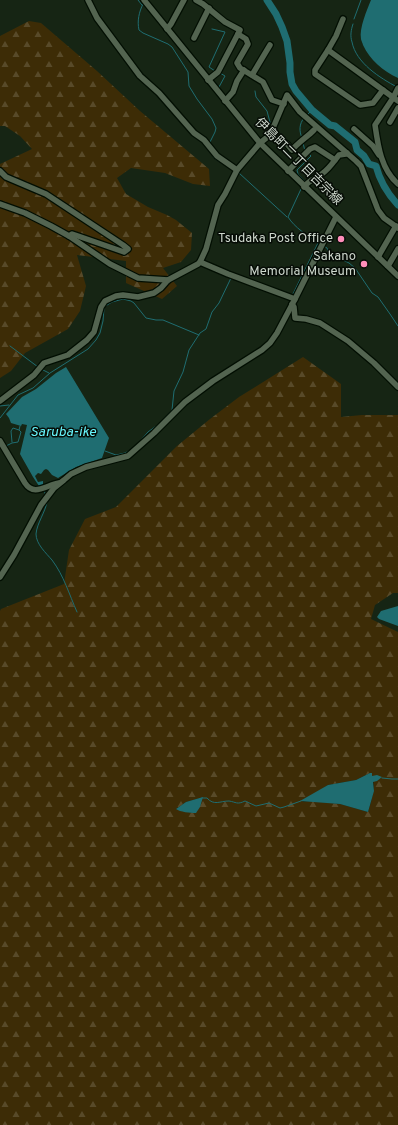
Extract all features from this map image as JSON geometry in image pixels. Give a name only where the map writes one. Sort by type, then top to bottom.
[{"type":"street","points":[[88,0],[97,18],[140,76],[159,93],[194,133],[204,140],[217,156],[237,170]]},
{"type":"street","name":"伊島町二丁目吉宗線","points":[[144,0],[260,143],[398,276]]},
{"type":"street","points":[[167,29],[184,0]]},
{"type":"street","points":[[196,0],[204,2],[225,22],[240,30],[218,72],[208,80]]},
{"type":"street","points":[[194,38],[209,8]]},
{"type":"street","points":[[343,19],[336,36],[315,70],[315,74],[360,105],[373,103],[382,90]]},
{"type":"street","points":[[238,34],[246,39],[248,44],[237,63],[240,68],[263,82],[272,100],[284,104]]},
{"type":"street","points":[[252,75],[270,45]]},
{"type":"street","points":[[328,50],[395,99]]},
{"type":"street","points":[[226,101],[233,92],[237,81],[244,70]]},
{"type":"street","points":[[380,156],[375,125],[395,99],[398,88]]},
{"type":"street","points":[[0,401],[34,375],[44,363],[68,355],[88,340],[94,332],[105,301],[122,295],[138,297],[154,293],[168,280],[200,262],[206,249],[218,205],[237,170],[260,143],[270,135],[287,95],[300,112],[361,166],[378,210],[384,218],[397,227],[378,257]]},
{"type":"street","points":[[390,122],[398,108]]},
{"type":"street","points":[[354,129],[374,146],[389,174],[398,184]]},
{"type":"street","points":[[270,135],[287,144],[292,150],[314,130]]},
{"type":"street","points":[[288,171],[310,149],[315,147],[335,160]]},
{"type":"street","points":[[304,187],[309,181],[324,173],[339,155],[347,153]]},
{"type":"street","points":[[0,171],[6,177],[46,194],[128,249],[124,252],[72,234],[69,236]]},
{"type":"street","points":[[0,204],[25,213],[69,236],[110,264],[138,278],[168,280]]},
{"type":"street","points":[[0,577],[14,555],[41,505],[59,483],[79,470],[124,457],[132,452],[164,424],[185,402],[213,381],[266,346],[277,333],[292,300],[336,217]]},
{"type":"street","points":[[388,266],[398,249]]},
{"type":"street","points":[[200,262],[292,300],[295,318],[320,323],[348,341],[374,363],[398,387]]},
{"type":"street","points":[[0,441],[29,488],[35,490],[59,483]]},
{"type":"green space","points":[[29,21],[41,23],[97,71],[140,111],[209,169],[210,186],[193,184],[165,173],[131,168],[117,178],[126,194],[148,207],[176,220],[192,233],[191,250],[181,262],[163,268],[177,286],[162,299],[126,283],[126,261],[77,255],[86,286],[80,311],[68,329],[25,353],[11,371],[0,378],[0,164],[32,149],[20,136],[5,126],[0,126],[0,36]]},
{"type":"green space","points":[[303,357],[341,384],[341,417],[362,415],[398,415],[398,593],[393,593],[375,605],[371,619],[398,632],[398,1125],[0,1125],[0,611],[1,609],[64,584],[69,550],[85,519],[116,507],[177,446],[239,397]],"holes":[[[370,773],[374,787],[368,812],[340,804],[311,801],[302,802],[328,785],[356,780]],[[203,797],[194,813],[176,809],[186,802]]]},
{"type":"water","points":[[371,0],[398,0],[398,78],[387,72],[373,60],[361,40],[362,24]]},
{"type":"water","name":"Saruba-ike","points":[[66,367],[109,438],[102,458],[76,467],[58,478],[46,469],[41,474],[38,473],[35,476],[38,482],[43,481],[43,485],[39,486],[20,454],[27,425],[22,424],[21,426],[11,423],[6,414],[22,397],[36,389]]},
{"type":"water","points":[[398,606],[398,626],[377,617],[381,611]]},
{"type":"water","points":[[372,773],[372,776],[377,775],[382,777],[373,782],[374,791],[368,812],[340,804],[300,801],[328,785],[356,780]]},
{"type":"water","points":[[203,797],[200,807],[196,813],[183,812],[176,809],[186,802]]},
{"type":"waterway","points":[[138,0],[142,5]]},
{"type":"waterway","points":[[267,0],[276,14],[287,41],[292,84],[296,91],[312,110],[330,125],[335,126],[355,142],[357,150],[364,156],[369,164],[376,166],[384,187],[398,205]]},
{"type":"waterway","points":[[354,19],[361,0]]},
{"type":"waterway","points":[[143,4],[140,10],[138,23],[139,30],[172,47],[188,72],[189,86],[212,119],[216,128],[210,142]]},
{"type":"waterway","points":[[353,24],[351,40],[358,57],[376,74],[397,87]]},
{"type":"waterway","points":[[212,29],[225,32],[209,67],[215,71]]},
{"type":"waterway","points":[[220,73],[225,76],[219,87],[220,89]]},
{"type":"waterway","points":[[255,91],[256,97],[267,111],[271,126]]},
{"type":"waterway","points":[[308,114],[312,110]]},
{"type":"waterway","points":[[302,138],[300,128],[304,118]]},
{"type":"waterway","points":[[303,143],[305,151]]},
{"type":"waterway","points":[[212,154],[214,158],[228,167]]},
{"type":"waterway","points":[[305,181],[298,174],[297,170],[311,156],[309,154]]},
{"type":"waterway","points":[[240,170],[239,173],[287,217]]},
{"type":"waterway","points":[[292,296],[318,243],[298,228],[288,217],[301,189]]},
{"type":"waterway","points":[[324,246],[327,248],[329,253],[349,263],[355,268],[372,293],[378,297],[398,326]]},
{"type":"waterway","points":[[105,451],[116,455],[131,450],[172,410],[174,391],[183,372],[189,350],[200,333],[206,329],[212,312],[219,303],[231,278]]},
{"type":"waterway","points":[[0,418],[18,395],[33,388],[50,373],[88,349],[100,333],[104,308],[112,302],[123,299],[131,301],[146,318],[163,320],[199,335]]},
{"type":"waterway","points":[[10,346],[38,367]]},
{"type":"waterway","points":[[41,369],[49,373]]},
{"type":"waterway","points":[[0,406],[9,405]]},
{"type":"waterway","points":[[6,446],[18,442],[21,432],[19,430],[20,426]]},
{"type":"waterway","points":[[12,442],[11,431],[13,428],[19,430]]},
{"type":"waterway","points":[[44,490],[46,496]]},
{"type":"waterway","points":[[47,502],[38,526],[36,538],[39,545],[60,572],[77,612]]},
{"type":"waterway","points":[[382,778],[398,779]]},
{"type":"waterway","points":[[202,798],[207,798],[212,802],[229,801],[238,803],[245,801],[256,806],[269,803],[280,808],[301,801]]},
{"type":"place","name":"Tsudaka Post Office","points":[[341,239]]},
{"type":"place","name":"Sakano Memorial Museum","points":[[364,264]]}]
